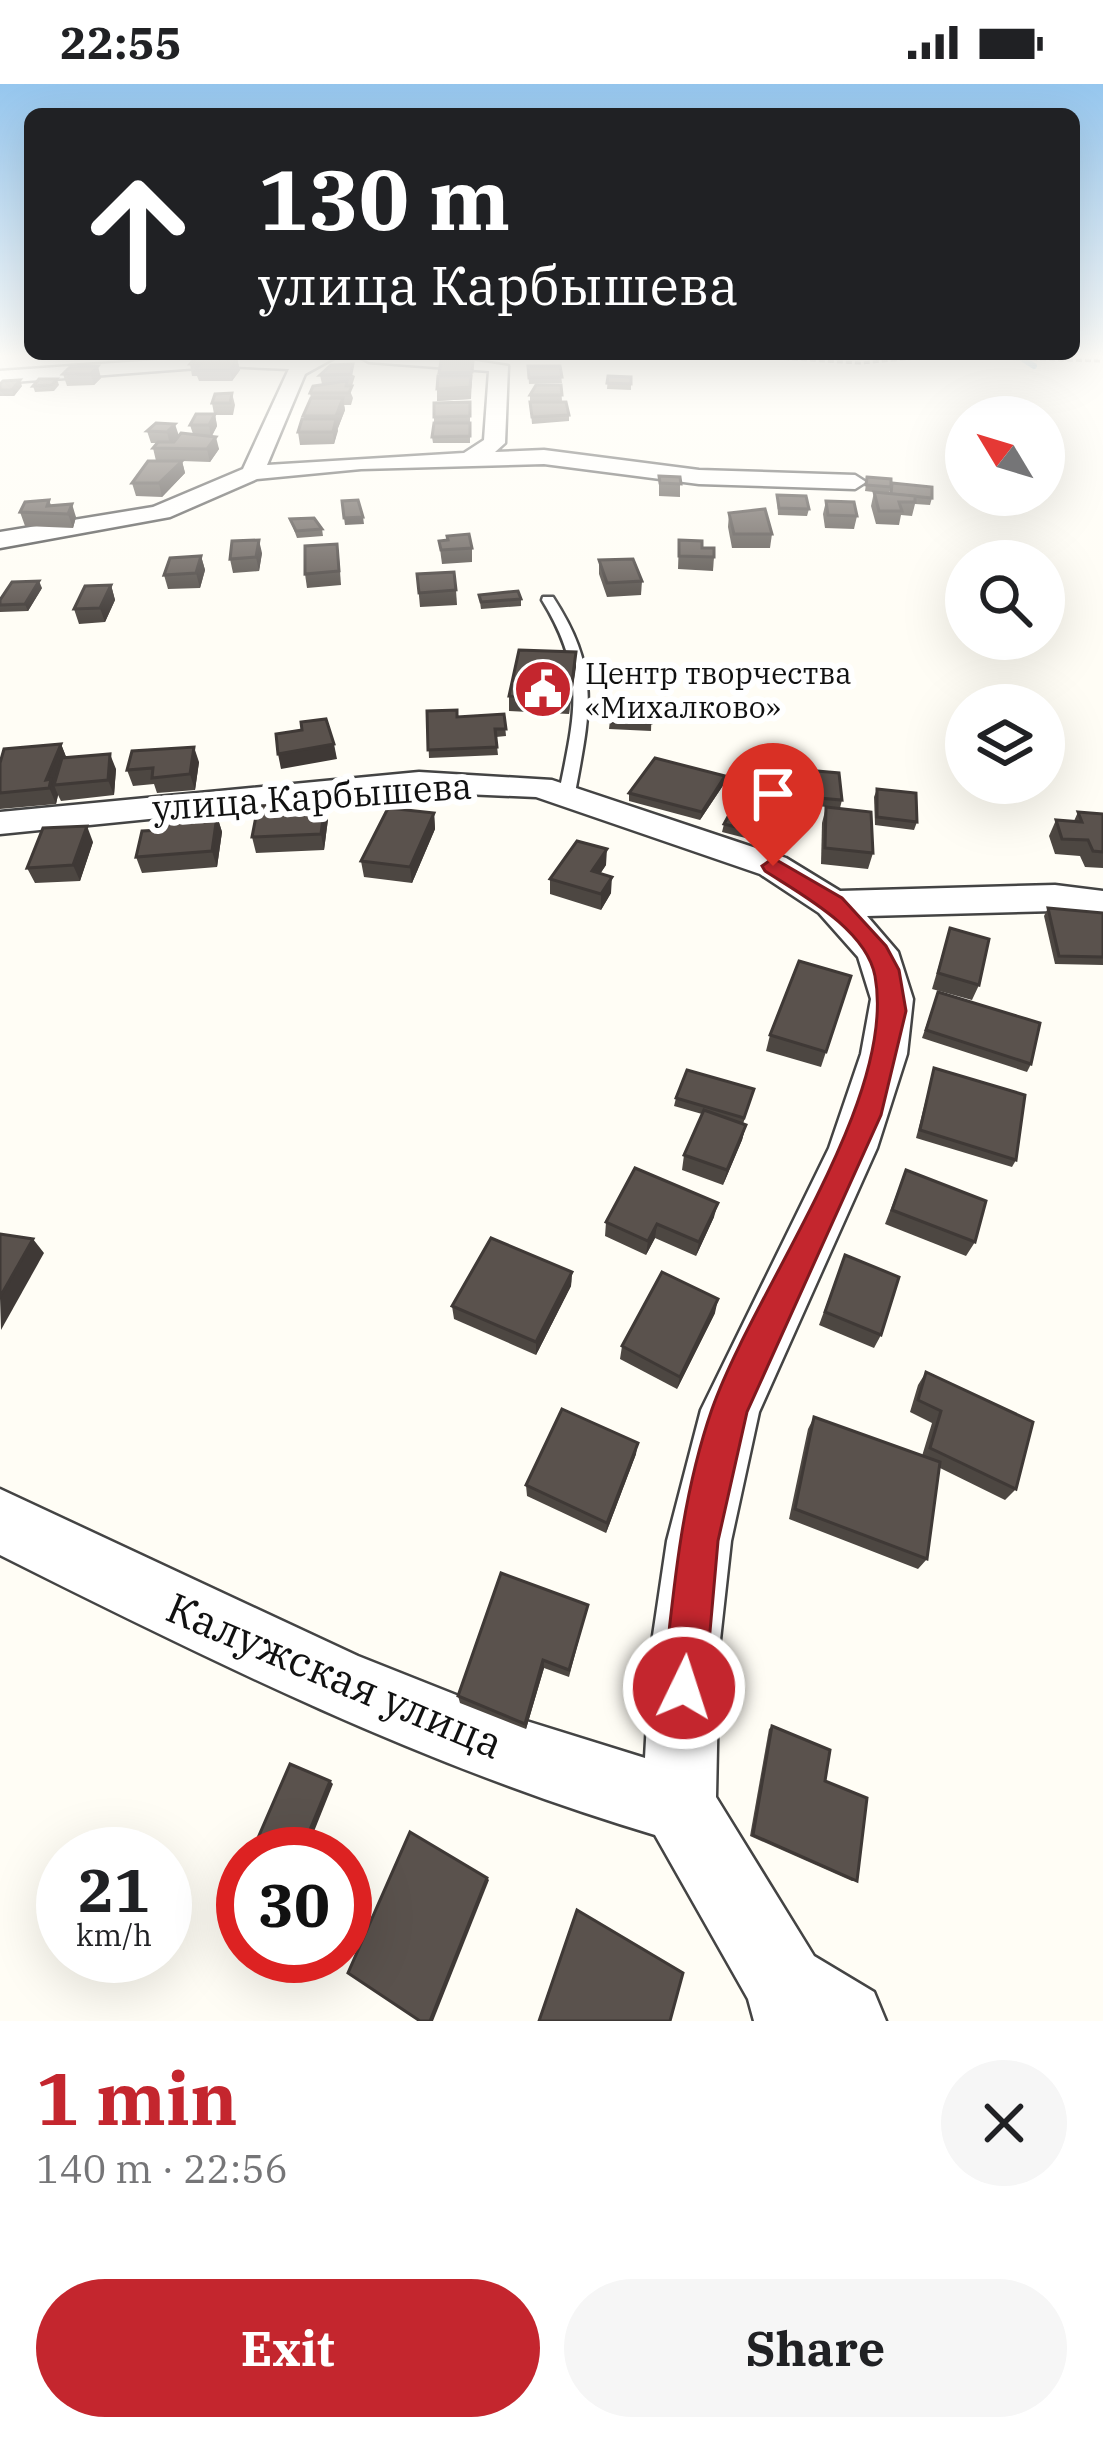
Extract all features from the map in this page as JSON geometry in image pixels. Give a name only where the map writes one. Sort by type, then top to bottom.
[{"type":"street","points":[[252,473],[263,447]]},
{"type":"street","points":[[470,458],[487,447]]},
{"type":"street","points":[[0,540],[106,527],[153,514],[252,473],[470,458],[568,458],[699,477],[855,482]]},
{"type":"street","name":"улица Карбышева","points":[[0,824],[418,782],[516,784],[567,794],[773,866],[833,904],[882,961],[893,1011],[866,1115],[724,1431],[691,1595],[679,1805]]},
{"type":"street","points":[[833,904],[1055,898],[1103,904]]},
{"type":"street","name":"Калужская улица","points":[[0,1521],[169,1604],[436,1721],[572,1777],[679,1805]]},
{"type":"street","points":[[679,1805],[809,2009]]},
{"type":"lane","points":[[548,600],[568,629],[585,678],[567,794]]},
{"type":"building","points":[[148,461],[182,461],[159,483],[132,483]]},
{"type":"building","points":[[659,476],[680,477],[681,484],[660,483]]},
{"type":"building","points":[[867,477],[891,479],[891,487],[866,485]]},
{"type":"building","points":[[892,483],[932,487],[932,498],[891,494]]},
{"type":"building","points":[[874,492],[915,496],[915,502],[899,502],[902,511],[879,511]]},
{"type":"building","points":[[777,495],[806,496],[809,509],[779,508]]},
{"type":"building","points":[[49,500],[47,506],[72,504],[68,514],[20,512],[25,502]]},
{"type":"building","points":[[358,500],[363,517],[344,518],[342,501]]},
{"type":"building","points":[[826,501],[854,502],[857,516],[828,515]]},
{"type":"building","points":[[765,509],[772,534],[734,534],[729,513]]},
{"type":"building","points":[[314,518],[322,529],[296,531],[290,519]]},
{"type":"building","points":[[469,534],[472,548],[441,550],[439,541],[448,540],[447,536]]},
{"type":"building","points":[[259,540],[256,557],[230,559],[232,541]]},
{"type":"building","points":[[679,540],[702,541],[702,548],[714,548],[714,557],[679,556]]},
{"type":"building","points":[[337,544],[339,571],[305,574],[305,546]]},
{"type":"building","points":[[201,556],[196,573],[164,575],[170,558]]},
{"type":"building","points":[[633,559],[642,581],[607,583],[599,560]]},
{"type":"building","points":[[454,572],[456,590],[419,593],[417,574]]},
{"type":"building","points":[[39,581],[25,604],[0,605],[12,582]]},
{"type":"building","points":[[111,585],[100,608],[74,609],[85,586]]},
{"type":"building","points":[[518,591],[521,599],[481,602],[479,595]]},
{"type":"building","name":"Центр творчества «Михалково»","points":[[519,650],[576,652],[570,698],[509,696]]},
{"type":"building","points":[[627,699],[652,700],[651,723],[610,722],[612,703],[627,704]]},
{"type":"building","points":[[457,710],[457,717],[504,714],[506,729],[495,729],[497,747],[428,750],[427,711]]},
{"type":"building","points":[[326,719],[334,744],[278,754],[276,734],[302,730],[301,722]]},
{"type":"building","points":[[61,744],[46,780],[51,779],[49,788],[0,793],[4,749]]},
{"type":"building","points":[[194,747],[190,774],[152,778],[153,768],[127,770],[132,751]]},
{"type":"building","points":[[110,754],[108,780],[54,785],[62,758]]},
{"type":"building","points":[[655,758],[725,776],[702,812],[629,793]]},
{"type":"building","points":[[794,769],[839,773],[842,800],[795,796]]},
{"type":"building","points":[[877,789],[916,793],[917,822],[877,817]]},
{"type":"building","points":[[737,800],[779,811],[785,800],[806,806],[790,841],[724,824]]},
{"type":"building","points":[[325,803],[321,834],[252,837],[258,806]]},
{"type":"building","points":[[826,807],[871,812],[873,853],[825,848]]},
{"type":"building","points":[[388,808],[434,813],[410,867],[361,861]]},
{"type":"building","points":[[1078,812],[1103,814],[1103,852],[1093,851],[1088,840],[1062,839],[1056,820],[1082,822]]},
{"type":"building","points":[[217,816],[212,851],[136,857],[142,831],[161,830],[163,821]]},
{"type":"building","points":[[87,826],[73,865],[27,868],[43,828]]},
{"type":"building","points":[[577,841],[607,849],[592,871],[612,877],[601,894],[550,879]]},
{"type":"building","points":[[1048,908],[1103,913],[1103,957],[1059,956]]},
{"type":"building","points":[[950,928],[989,939],[979,985],[938,973]]},
{"type":"building","points":[[799,961],[851,976],[826,1052],[770,1035]]},
{"type":"building","points":[[938,992],[1040,1023],[1031,1064],[926,1030]]},
{"type":"building","points":[[934,1068],[1025,1095],[1016,1160],[920,1130]]},
{"type":"building","points":[[687,1070],[754,1089],[744,1118],[676,1098]]},
{"type":"building","points":[[704,1110],[746,1125],[727,1170],[684,1155]]},
{"type":"building","points":[[635,1168],[718,1203],[699,1242],[657,1224],[648,1241],[606,1222]]},
{"type":"building","points":[[906,1170],[986,1201],[975,1242],[892,1210]]},
{"type":"building","points":[[0,1234],[33,1239],[0,1297]]},
{"type":"building","points":[[491,1238],[572,1272],[536,1342],[452,1306]]},
{"type":"building","points":[[845,1255],[899,1277],[881,1335],[825,1312]]},
{"type":"building","points":[[662,1272],[718,1299],[680,1377],[622,1346]]},
{"type":"building","points":[[926,1372],[1033,1422],[1016,1489],[930,1448],[941,1411],[918,1400]]},
{"type":"building","points":[[562,1409],[638,1443],[607,1523],[526,1485]]},
{"type":"building","points":[[814,1417],[940,1462],[927,1559],[795,1509]]},
{"type":"building","points":[[501,1573],[588,1605],[569,1670],[543,1660],[525,1724],[458,1696]]},
{"type":"building","points":[[772,1726],[830,1750],[825,1781],[867,1798],[857,1881],[753,1835]]},
{"type":"building","points":[[290,1764],[330,1781],[311,1827],[263,1827]]},
{"type":"building","points":[[410,1832],[487,1878],[430,2021],[420,2021],[363,1983],[372,1983],[372,1918]]},
{"type":"building","points":[[577,1910],[683,1973],[670,2021],[539,2021]]},
{"type":"place","name":"Центр творчества «Михалково»","points":[[543,689]]},
{"type":"route","points":[[684,1688],[699,1541],[730,1410],[853,1148],[893,1011],[891,986],[877,952],[833,904],[773,866]]}]
